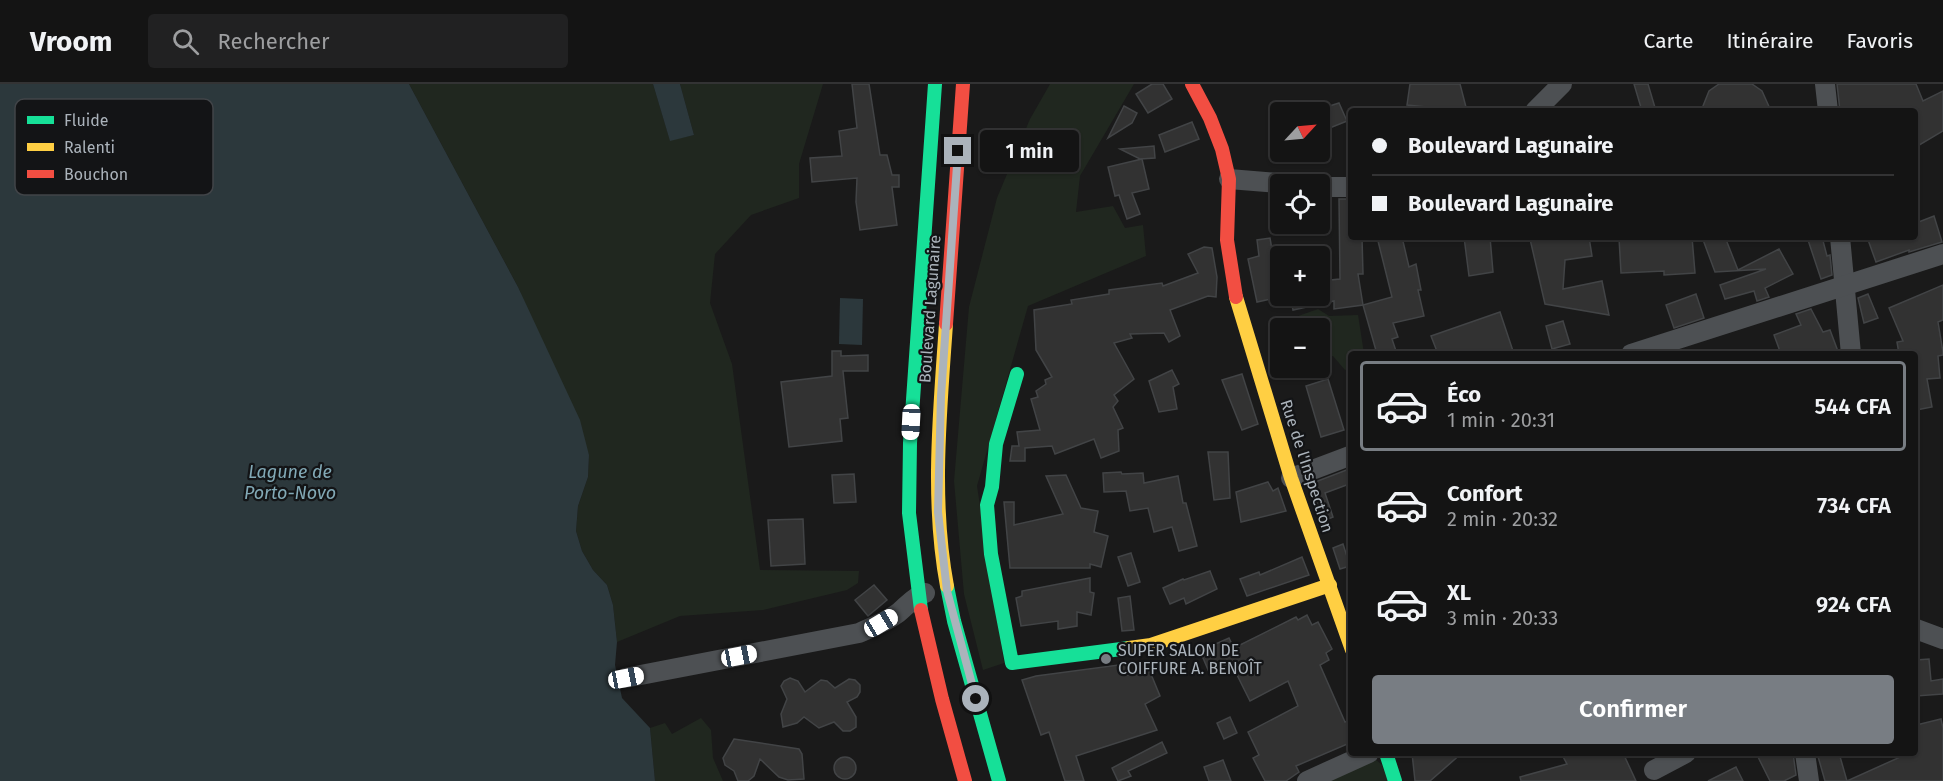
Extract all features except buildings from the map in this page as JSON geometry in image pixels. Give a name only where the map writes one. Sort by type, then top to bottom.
[{"type":"main road","name":"Boulevard Lagunaire","points":[[935,84],[909,454],[909,513],[918,596],[942,699],[965,781]]},
{"type":"main road","name":"Boulevard Lagunaire","points":[[963,84],[948,285],[938,472],[939,522],[947,591],[999,781]]},
{"type":"main road","name":"Rue de l'Inspection","points":[[1192,84],[1210,118],[1222,149],[1229,178],[1227,240],[1236,297],[1291,478],[1348,638]]},
{"type":"main road","points":[[1017,374],[996,444],[992,487],[987,505],[993,565],[1012,663],[1150,645],[1330,585]]},
{"type":"main road","points":[[1387,756],[1395,781]]},
{"type":"street","points":[[1538,108],[1562,84]]},
{"type":"street","points":[[1825,84],[1828,108]]},
{"type":"street","points":[[1229,178],[1270,182]]},
{"type":"street","points":[[1330,187],[1348,187]]},
{"type":"street","points":[[1840,240],[1851,351]]},
{"type":"street","points":[[1641,351],[1943,254]]},
{"type":"street","points":[[1291,478],[1348,457]]},
{"type":"street","points":[[626,678],[859,633],[898,613],[918,596],[947,591]]},
{"type":"street","points":[[1918,630],[1943,639]]},
{"type":"street","points":[[1307,781],[1362,756]]},
{"type":"street","points":[[1653,768],[1679,756]]},
{"type":"street","points":[[1805,756],[1809,781]]},
{"type":"shaded area","points":[[409,84],[653,84],[670,140],[694,135],[680,84],[823,84],[799,164],[799,198],[751,215],[715,254],[710,303],[732,364],[760,570],[859,571],[858,583],[847,590],[763,610],[680,616],[617,642],[613,605],[607,585],[593,570],[582,551],[576,531],[578,506],[588,477],[589,455],[518,287]]},
{"type":"shaded area","points":[[1050,84],[1134,84],[1080,176],[1076,212],[1113,206],[1125,228],[1143,225],[1146,256],[1028,306],[977,486],[1004,663],[983,670],[964,594],[954,481],[969,307],[997,198],[1030,119]]},
{"type":"shaded area","points":[[1318,309],[1329,316],[1358,315],[1364,351],[1348,351],[1348,369],[1345,370],[1333,356],[1330,356],[1330,318],[1293,318]]},
{"type":"shaded area","points":[[701,718],[711,730],[713,758],[723,781],[655,781],[650,728],[665,723],[672,734]]},
{"type":"shaded area","points":[[1361,756],[1372,756],[1382,765],[1388,781],[1307,781]]},
{"type":"water","name":"Lagune de Porto-Novo","points":[[0,84],[409,84],[518,287],[580,420],[589,455],[588,477],[578,506],[576,531],[582,551],[593,570],[607,585],[613,605],[617,642],[615,665],[622,698],[650,728],[655,781],[0,781]]},
{"type":"water","points":[[653,84],[680,84],[694,135],[670,141]]},
{"type":"water","points":[[840,298],[863,299],[862,345],[839,344]]},
{"type":"traffic: fast","points":[[921,610],[909,513],[910,443],[935,84]]},
{"type":"traffic: fast","points":[[1017,374],[996,444],[992,487],[987,505],[991,554],[1012,663],[1129,648]]},
{"type":"traffic: fast","points":[[947,586],[954,621],[999,781]]},
{"type":"traffic: fast","points":[[1387,756],[1395,781]]},
{"type":"traffic: slow","points":[[1236,297],[1291,478],[1348,639]]},
{"type":"traffic: slow","points":[[946,324],[939,423],[938,489],[942,554],[947,586]]},
{"type":"traffic: slow","points":[[1129,648],[1151,645],[1330,585]]},
{"type":"traffic: jam","points":[[946,324],[963,84]]},
{"type":"traffic: jam","points":[[1192,84],[1210,118],[1222,149],[1229,179],[1227,240],[1236,297]]},
{"type":"traffic: jam","points":[[921,610],[942,699],[965,781]]},
{"type":"place","name":"SUPER SALON DE COIFFURE A. BENOÎT","points":[[1106,659]]},
{"type":"route","points":[[958,151],[941,396],[938,512],[947,591],[976,699]]}]
